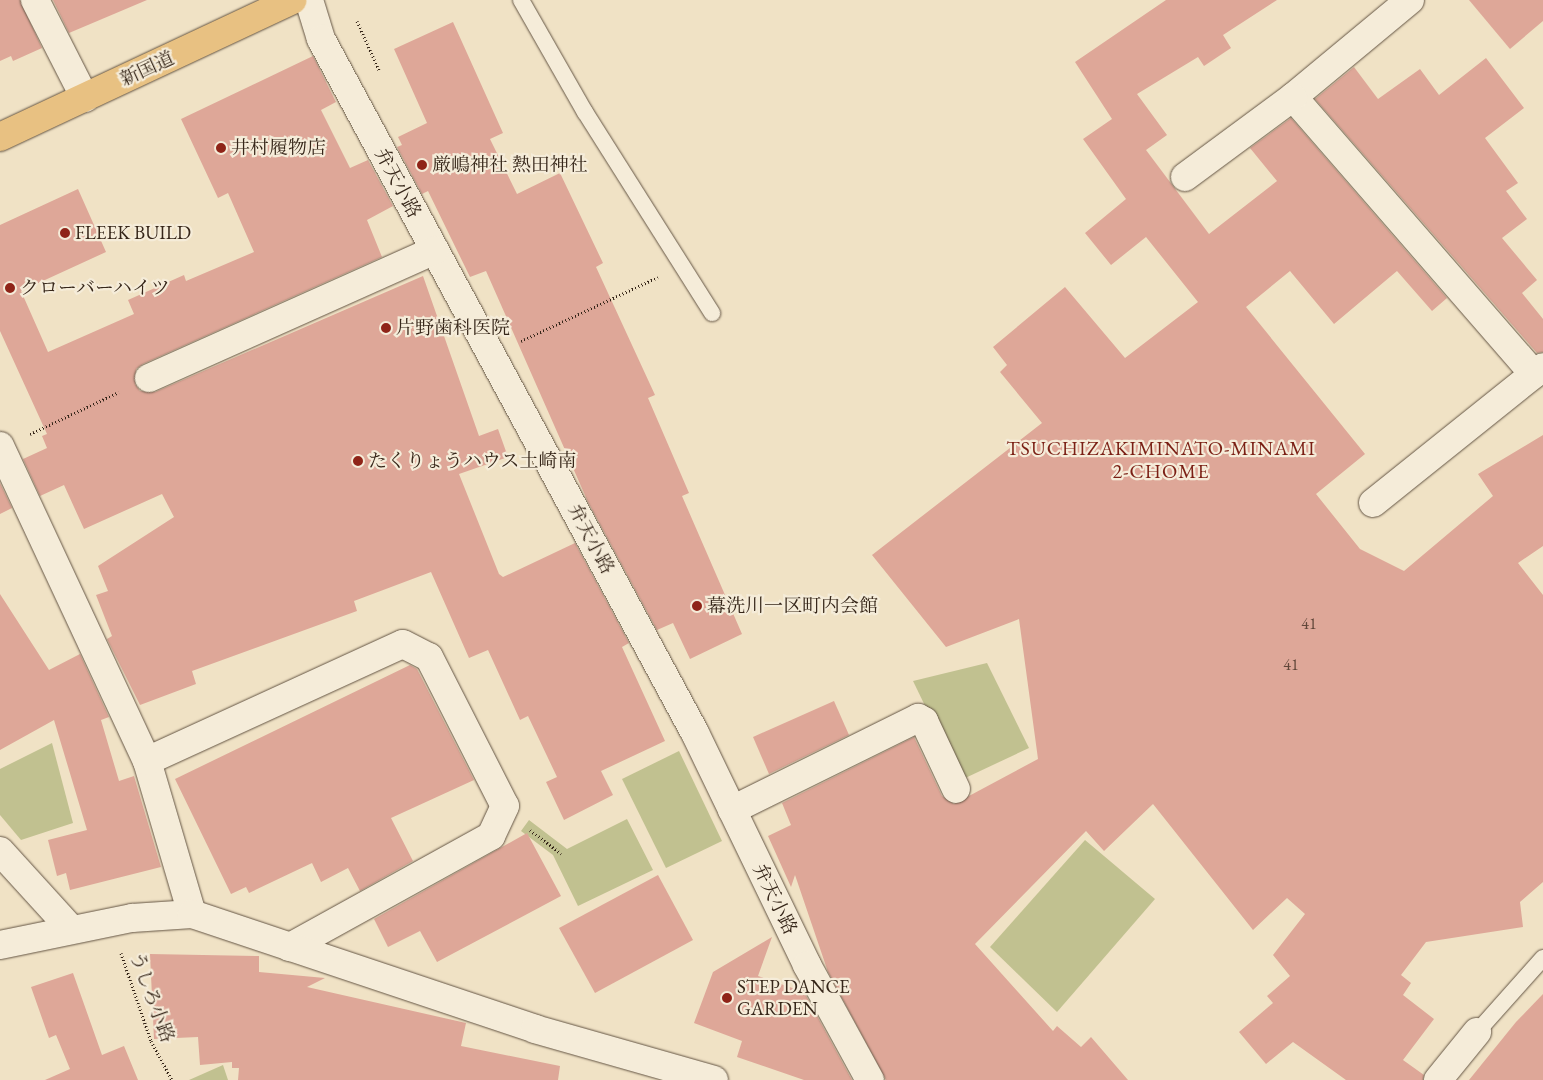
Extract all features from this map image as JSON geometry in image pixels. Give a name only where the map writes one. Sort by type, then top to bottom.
[{"type":"main road","name":"新国道","points":[[0,137],[293,0]]},
{"type":"street","points":[[35,0],[85,98]]},
{"type":"street","name":"弁天小路","points":[[308,0],[321,39],[695,733],[807,965],[870,1080]]},
{"type":"street","points":[[1185,177],[1293,97],[1410,0]]},
{"type":"street","points":[[1293,97],[1539,370],[1373,503]]},
{"type":"street","points":[[149,378],[435,250]]},
{"type":"street","points":[[0,447],[147,761],[192,914]]},
{"type":"street","points":[[147,761],[403,644],[429,657],[505,806],[491,836],[290,947]]},
{"type":"street","points":[[732,810],[918,718],[924,721],[956,789]]},
{"type":"street","points":[[0,850],[71,929]]},
{"type":"street","points":[[0,945],[110,922],[192,914],[535,1029],[714,1080]]},
{"type":"street","points":[[1438,1080],[1477,1032]]},
{"type":"lane","points":[[521,0],[585,112],[684,265],[712,313]]},
{"type":"lane","points":[[1477,1032],[1543,958]]},
{"type":"path","points":[[491,356],[684,265]]},
{"type":"path","points":[[0,447],[149,378]]},
{"type":"path","name":"うしろ小路","points":[[110,922],[151,1041],[172,1080]]},
{"type":"green space","points":[[987,663],[1029,748],[961,780],[913,681]]},
{"type":"green space","points":[[52,743],[73,823],[21,840],[0,815],[0,769]]},
{"type":"green space","points":[[679,751],[722,841],[666,868],[622,779]]},
{"type":"green space","points":[[627,819],[653,870],[578,906],[553,855],[521,831],[529,820],[567,849]]},
{"type":"green space","points":[[1085,840],[1155,899],[1057,1012],[990,947]]},
{"type":"green space","points":[[223,1065],[228,1080],[189,1080]]},
{"type":"building","points":[[0,0],[20,0],[42,48],[13,61],[11,56],[0,61]]},
{"type":"building","points":[[53,0],[147,0],[69,33]]},
{"type":"building","points":[[1166,0],[1277,0],[1223,35],[1231,48],[1204,66],[1198,57],[1137,94],[1167,135],[1146,150],[1209,234],[1277,181],[1250,148],[1291,118],[1447,298],[1432,311],[1397,271],[1334,324],[1290,271],[1246,307],[1365,454],[1316,494],[1360,549],[1404,571],[1493,496],[1478,474],[1543,435],[1543,546],[1518,563],[1543,595],[1543,882],[1520,902],[1523,927],[1426,942],[1401,975],[1411,983],[1403,995],[1434,1019],[1403,1060],[1424,1075],[1423,1080],[1346,1080],[1293,1042],[1266,1064],[1239,1032],[1273,1003],[1267,996],[1290,976],[1273,955],[1305,914],[1287,898],[1253,930],[1153,804],[1104,851],[1086,831],[975,944],[1053,1031],[1057,1026],[1081,1047],[1091,1037],[1128,1080],[886,1080],[828,972],[795,875],[791,887],[768,836],[791,825],[782,803],[914,737],[942,796],[954,804],[1038,759],[1019,619],[946,647],[872,555],[1042,423],[1000,372],[1007,365],[993,347],[1065,287],[1125,358],[1198,302],[1146,237],[1111,265],[1085,233],[1126,199],[1083,139],[1112,119],[1075,62]]},
{"type":"building","points":[[1469,0],[1543,0],[1543,21],[1510,49]]},
{"type":"building","points":[[453,22],[503,133],[490,139],[517,194],[560,173],[603,263],[596,267],[655,395],[648,398],[689,493],[682,496],[742,634],[690,659],[673,623],[657,630],[588,502],[486,271],[470,277],[428,191],[422,194],[397,147],[402,145],[398,137],[427,123],[394,49]]},
{"type":"building","points":[[313,56],[336,102],[321,110],[350,168],[368,160],[393,206],[367,220],[382,257],[143,364],[136,369],[135,384],[140,391],[155,392],[423,276],[479,436],[498,429],[508,457],[459,474],[499,574],[503,577],[575,543],[629,643],[622,647],[665,741],[601,771],[613,795],[564,820],[546,782],[557,777],[528,716],[520,720],[488,650],[469,658],[431,572],[354,601],[357,611],[192,671],[196,684],[140,705],[107,639],[112,636],[96,595],[108,591],[98,566],[174,517],[162,494],[84,529],[64,485],[40,496],[23,459],[47,448],[42,436],[47,434],[0,331],[0,225],[78,189],[106,252],[21,291],[48,352],[134,314],[128,300],[184,275],[186,281],[254,252],[228,193],[218,198],[181,119]]},
{"type":"building","points":[[1486,58],[1524,108],[1485,138],[1518,183],[1506,191],[1527,219],[1502,238],[1537,280],[1522,293],[1543,319],[1543,352],[1537,353],[1315,99],[1354,67],[1378,99],[1420,69],[1439,95]]},
{"type":"building","points":[[0,483],[12,508],[0,514]]},
{"type":"building","points":[[0,594],[49,670],[80,654],[109,717],[101,720],[119,781],[134,776],[161,867],[70,890],[66,873],[57,876],[48,840],[87,830],[54,720],[0,750]]},
{"type":"building","points":[[410,665],[417,669],[474,780],[391,818],[413,861],[360,891],[348,868],[321,882],[312,863],[249,893],[246,887],[231,894],[175,779]]},
{"type":"building","points":[[834,701],[849,735],[769,774],[753,737]]},
{"type":"building","points":[[527,833],[561,896],[437,962],[420,931],[388,947],[374,919]]},
{"type":"building","points":[[658,875],[693,940],[595,993],[559,928]]},
{"type":"building","points":[[772,937],[758,976],[804,992],[852,1080],[804,1080],[737,1057],[742,1041],[694,1023],[713,972]]},
{"type":"building","points":[[150,954],[259,956],[259,972],[325,978],[307,987],[466,1023],[461,1046],[560,1066],[558,1080],[238,1080],[239,1068],[232,1068],[232,1062],[200,1065],[198,1037],[154,1039]]},
{"type":"building","points":[[73,973],[102,1055],[124,1046],[138,1080],[45,1080],[70,1069],[56,1035],[49,1038],[31,987]]},
{"type":"building","points":[[1543,994],[1543,1080],[1469,1080],[1516,1022]]},
{"type":"place","name":"井村履物店","points":[[221,148]]},
{"type":"place","name":"厳嶋神社 熱田神社","points":[[422,165]]},
{"type":"place","name":"FLEEK BUILD","points":[[65,233]]},
{"type":"place","name":"クローバーハイツ","points":[[10,288]]},
{"type":"place","name":"片野歯科医院","points":[[386,328]]},
{"type":"place","name":"たくりょうハウス土崎南","points":[[358,461]]},
{"type":"place","name":"幕洗川一区町内会館","points":[[697,606]]},
{"type":"place","name":"STEP DANCE GARDEN","points":[[727,998]]},
{"type":"district","name":"TSUCHIZAKIMINATO-MINAMI 2-CHOME","points":[[1161,460]]}]
